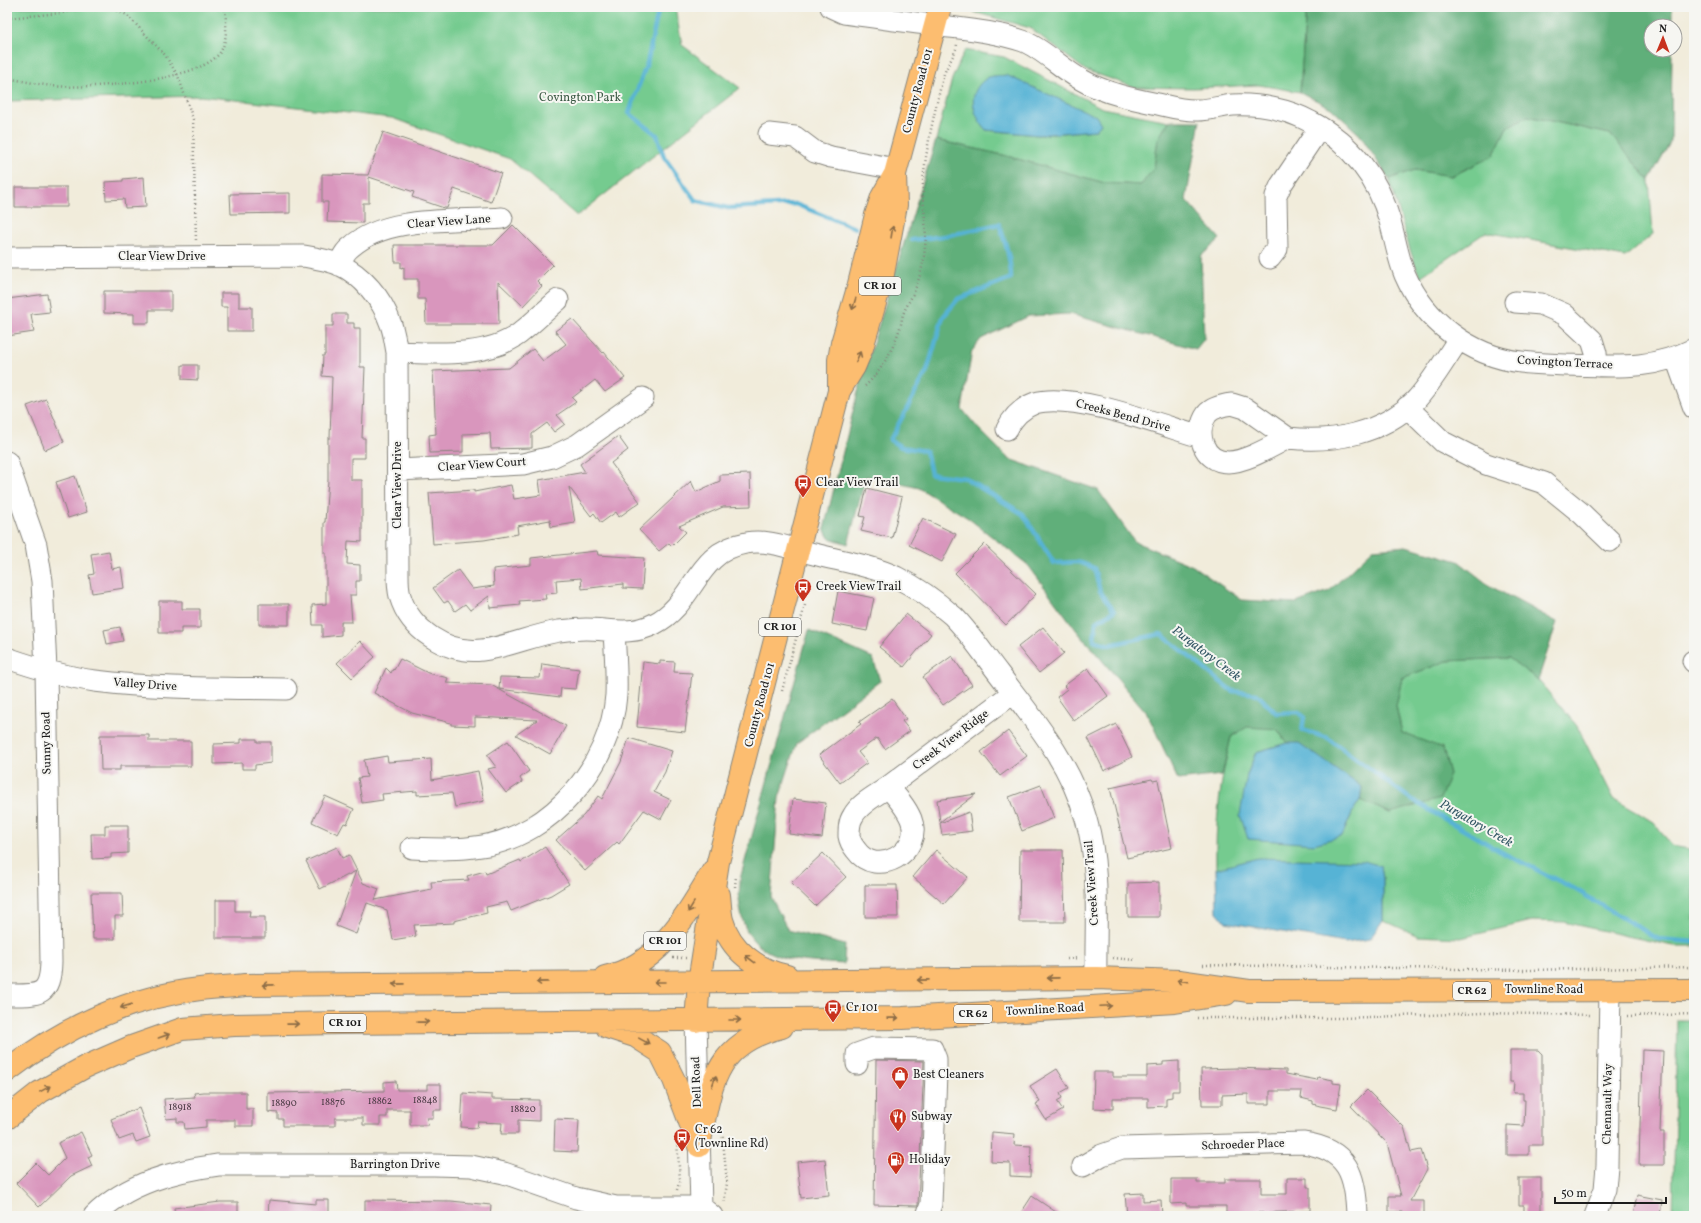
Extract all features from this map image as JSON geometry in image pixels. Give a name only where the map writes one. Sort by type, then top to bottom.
[{"type":"main road","name":"County Road 101","points":[[696,1021],[699,982],[718,862],[800,551],[840,391],[854,367],[862,348],[882,279],[896,205],[896,172],[938,16]]},
{"type":"main road","points":[[718,862],[722,920],[738,950],[764,968],[783,975],[812,981]]},
{"type":"main road","name":"CR 101","points":[[581,982],[615,975],[639,963],[662,944],[684,919],[718,862]]},
{"type":"main road","name":"Townline Road","points":[[699,982],[812,981],[1096,968],[1249,991],[1694,990]]},
{"type":"main road","name":"CR 101","points":[[7,1070],[49,1041],[113,1011],[148,999],[198,989],[246,985],[699,982]]},
{"type":"main road","name":"Townline Road","points":[[696,1021],[903,1018],[1175,1002],[1249,991]]},
{"type":"main road","points":[[699,1146],[714,1078],[722,1063],[737,1047],[750,1037],[770,1030],[813,1020]]},
{"type":"main road","points":[[566,1021],[613,1028],[635,1036],[660,1052],[674,1080],[699,1146]]},
{"type":"main road","name":"CR 101","points":[[9,1111],[85,1067],[131,1047],[182,1029],[234,1025],[696,1021]]},
{"type":"street","name":"Covington Terrace","points":[[831,7],[844,13],[938,16],[960,27],[1025,42],[1082,81],[1139,100],[1181,109],[1198,110],[1233,105],[1259,106],[1284,111],[1310,121],[1332,134],[1352,152],[1368,172],[1381,195],[1390,220],[1405,274],[1417,296],[1434,317],[1452,335],[1490,354],[1520,362],[1597,366],[1654,364],[1685,353]]},
{"type":"street","points":[[1270,258],[1277,249],[1276,196],[1281,185],[1320,127]]},
{"type":"street","points":[[769,134],[795,137],[815,152],[831,158],[896,172]]},
{"type":"street","name":"Clear View Lane","points":[[339,265],[351,246],[378,231],[394,226],[416,223],[502,218]]},
{"type":"street","name":"Clear View Drive","points":[[7,258],[304,256],[339,265],[348,269],[366,285],[380,302],[390,321],[397,352],[398,574],[400,595],[409,614],[422,631],[440,642],[458,649],[480,650],[500,647],[532,636],[559,631],[586,629],[632,632],[651,626],[667,617],[681,604],[700,571],[714,557],[730,547],[748,543],[766,542],[800,551]]},
{"type":"street","points":[[397,352],[443,353],[482,349],[500,344],[518,334],[558,300]]},
{"type":"street","points":[[1515,302],[1541,304],[1564,314],[1592,340],[1596,353],[1597,366]]},
{"type":"street","points":[[1288,438],[1240,461],[1227,462],[1215,458],[1204,450],[1201,437],[1202,424],[1208,413],[1220,406],[1232,404],[1246,408],[1288,438],[1307,440],[1336,439],[1365,432],[1392,419],[1415,400],[1433,378],[1459,339]]},
{"type":"street","points":[[1685,353],[1694,408]]},
{"type":"street","name":"Clear View Court","points":[[398,470],[523,464],[552,457],[577,445],[642,398]]},
{"type":"street","name":"Creeks Bend Drive","points":[[1007,429],[1019,411],[1036,403],[1063,401],[1086,403],[1201,437]]},
{"type":"street","points":[[1407,407],[1443,442],[1486,464],[1544,483],[1582,513],[1610,541]]},
{"type":"street","name":"Sunny Road","points":[[7,462],[36,545],[42,581],[46,670],[50,979],[44,989],[37,994],[30,996],[7,996]]},
{"type":"street","name":"Creek View Trail","points":[[800,551],[861,565],[895,576],[925,594],[953,616],[1061,757],[1075,788],[1086,820],[1093,860],[1096,968]]},
{"type":"street","points":[[412,848],[452,849],[483,846],[511,837],[538,823],[563,804],[584,781],[600,755],[610,726],[616,695],[614,631]]},
{"type":"street","name":"Valley Drive","points":[[7,658],[46,670],[94,681],[144,686],[286,689]]},
{"type":"street","name":"Creek View Ridge","points":[[888,787],[1013,693]]},
{"type":"street","name":"Chennault Way","points":[[1595,1216],[1605,1189],[1606,1181],[1610,990]]},
{"type":"street","name":"Dell Road","points":[[696,1021],[699,1146],[709,1212]]},
{"type":"street","points":[[857,1064],[857,1054],[874,1048],[932,1049],[936,1059],[936,1073],[931,1204],[927,1216]]},
{"type":"street","name":"Schroeder Place","points":[[1083,1166],[1102,1155],[1122,1148],[1302,1143],[1318,1145],[1333,1152],[1345,1163],[1353,1177],[1357,1193],[1357,1216]]},
{"type":"street","name":"Barrington Drive","points":[[94,1216],[124,1194],[153,1180],[186,1170],[218,1166],[434,1164],[471,1166],[504,1173],[576,1198],[616,1207],[709,1212]]},
{"type":"path","points":[[7,18],[61,13],[92,7]]},
{"type":"path","points":[[98,7],[112,8],[127,15],[165,55],[178,76],[193,119],[196,257]]},
{"type":"path","points":[[7,78],[53,86],[92,86],[178,76],[207,65],[222,50],[226,29],[225,7]]},
{"type":"path","points":[[862,388],[881,366],[896,338],[903,314],[917,282],[925,247],[922,193],[924,172],[945,72],[951,57],[956,52],[960,27]]},
{"type":"path","points":[[1066,959],[1073,958],[1096,968],[1122,958],[1141,961]]},
{"type":"path","points":[[1197,965],[1510,970],[1694,967]]},
{"type":"path","points":[[1189,1018],[1341,1018],[1484,1013],[1610,1015],[1694,1014]]},
{"type":"path","points":[[709,1212],[727,1182],[722,1123]]},
{"type":"green space","name":"Covington Park","points":[[7,7],[675,7],[682,45],[740,88],[577,216],[510,159],[392,118],[201,96],[7,101]]},
{"type":"green space","points":[[974,7],[1306,7],[1300,92],[1259,85],[1193,88],[1134,87],[1085,70],[1030,28],[974,12]]},
{"type":"green space","points":[[1306,7],[1672,7],[1672,18],[1643,18],[1643,58],[1672,58],[1671,141],[1649,180],[1610,134],[1528,116],[1507,127],[1493,156],[1451,176],[1415,170],[1389,179],[1360,135],[1331,108],[1300,92]]},
{"type":"green space","points":[[965,50],[1004,57],[1102,108],[1169,121],[1158,139],[1154,168],[1141,185],[1105,183],[1003,155],[936,140],[952,79]],"holes":[[[986,130],[1096,130],[1038,135]]]},
{"type":"green space","points":[[1528,116],[1610,134],[1649,180],[1653,234],[1625,257],[1486,232],[1420,277],[1411,253],[1389,179],[1415,170],[1452,176],[1493,156],[1507,127]]},
{"type":"green space","points":[[1169,121],[1200,121],[1186,200],[1220,239],[1201,256],[1204,339],[1196,349],[1070,314],[1029,316],[981,339],[972,351],[962,409],[977,427],[1009,459],[1098,490],[1135,542],[1193,566],[1242,600],[1296,603],[1329,591],[1373,549],[1406,546],[1458,561],[1490,586],[1557,622],[1538,680],[1509,658],[1447,661],[1402,678],[1396,706],[1402,733],[1443,748],[1450,774],[1440,799],[1390,813],[1360,800],[1362,787],[1299,744],[1287,743],[1277,729],[1247,727],[1231,737],[1222,775],[1178,780],[1147,713],[1077,631],[1028,565],[968,518],[919,488],[866,476],[848,544],[829,538],[824,529],[857,395],[936,140],[1003,155],[1105,183],[1141,185],[1154,168],[1158,139]]},
{"type":"green space","points":[[809,630],[873,658],[880,681],[797,743],[779,798],[771,897],[788,930],[845,945],[844,964],[793,960],[777,956],[764,949],[752,939],[744,925],[739,903],[740,879]]},
{"type":"green space","points":[[1509,658],[1538,680],[1577,726],[1614,799],[1654,822],[1672,846],[1694,850],[1694,946],[1673,946],[1563,922],[1532,921],[1461,938],[1418,936],[1383,920],[1383,879],[1381,866],[1216,869],[1216,835],[1219,802],[1231,737],[1247,726],[1277,729],[1287,743],[1256,752],[1247,775],[1342,836],[1353,811],[1360,800],[1390,813],[1450,774],[1443,749],[1402,733],[1396,706],[1402,678],[1447,661]]},
{"type":"green space","points":[[1677,1020],[1694,1020],[1694,1216],[1673,1216]]},
{"type":"water","points":[[1006,75],[1096,116],[1101,124],[1096,130],[1038,135],[986,130],[977,117],[973,103],[976,90],[980,84],[989,77]]},
{"type":"water","points":[[1287,743],[1299,743],[1362,787],[1360,800],[1353,811],[1342,836],[1314,844],[1248,839],[1240,815],[1247,775],[1256,752]]},
{"type":"water","points":[[1258,858],[1364,861],[1381,866],[1383,879],[1383,920],[1370,939],[1345,943],[1226,922],[1217,912],[1216,869]]},
{"type":"building","points":[[383,132],[501,173],[491,202],[454,189],[447,208],[444,208],[412,197],[414,192],[369,177],[369,203],[363,203],[363,223],[327,222],[328,202],[322,202],[322,174],[368,175]]},
{"type":"building","points":[[144,177],[146,207],[125,208],[124,199],[106,200],[105,182],[123,181],[123,179]]},
{"type":"building","points":[[15,187],[67,187],[67,207],[15,207]]},
{"type":"building","points":[[290,193],[290,213],[231,214],[230,194]]},
{"type":"building","points":[[513,225],[553,265],[537,281],[542,286],[523,306],[498,282],[499,324],[426,324],[425,299],[418,299],[418,279],[404,279],[404,267],[401,268],[401,262],[395,262],[394,245],[493,245]]},
{"type":"building","points":[[104,291],[171,291],[171,310],[149,310],[149,323],[134,323],[134,314],[104,313]]},
{"type":"building","points":[[221,293],[239,293],[239,307],[252,307],[252,331],[227,331],[227,307],[221,307]]},
{"type":"building","points":[[47,294],[50,312],[31,314],[34,332],[7,336],[7,299]]},
{"type":"building","points":[[333,314],[347,314],[347,323],[354,323],[354,328],[360,328],[360,367],[365,367],[362,438],[365,438],[365,458],[351,458],[351,480],[362,480],[362,542],[348,541],[347,564],[360,565],[360,581],[356,581],[356,595],[350,595],[352,622],[341,622],[341,635],[322,637],[322,625],[313,625],[312,605],[326,604],[326,553],[324,553],[324,522],[328,480],[328,438],[330,438],[332,377],[322,376],[323,355],[325,355],[325,326],[333,326]]},
{"type":"building","points":[[572,319],[603,353],[604,352],[625,378],[605,392],[595,380],[572,398],[576,402],[557,415],[565,424],[554,432],[547,423],[532,434],[532,448],[491,449],[490,433],[463,434],[463,452],[430,453],[429,435],[436,434],[433,371],[509,368],[533,349],[543,361],[566,344],[555,331]]},
{"type":"building","points":[[182,365],[198,365],[198,380],[182,379]]},
{"type":"building","points":[[46,399],[64,442],[45,450],[27,406]]},
{"type":"building","points":[[618,436],[628,450],[611,463],[640,502],[619,517],[616,512],[601,523],[594,513],[591,516],[569,487],[575,523],[551,527],[550,520],[517,526],[518,534],[484,540],[433,544],[429,493],[474,490],[474,492],[511,485],[514,499],[541,495],[539,480],[585,472],[580,464]]},
{"type":"building","points":[[750,474],[751,506],[723,507],[679,526],[686,532],[672,546],[669,543],[659,551],[639,530],[691,481],[696,492],[720,481],[720,475]]},
{"type":"building","points":[[75,476],[87,512],[68,518],[56,482]]},
{"type":"building","points":[[867,488],[902,497],[892,538],[861,531],[865,517],[860,516]]},
{"type":"building","points":[[923,518],[956,534],[942,562],[909,545]]},
{"type":"building","points":[[984,544],[1036,594],[1006,625],[955,573]]},
{"type":"building","points":[[109,551],[112,569],[121,567],[124,588],[92,593],[89,575],[94,574],[91,554]]},
{"type":"building","points":[[597,551],[598,555],[644,558],[642,589],[623,588],[623,584],[582,589],[581,578],[556,580],[557,593],[545,594],[546,599],[519,601],[520,605],[490,608],[489,596],[470,610],[465,604],[455,611],[448,601],[444,603],[433,588],[458,570],[472,589],[494,586],[493,569],[531,565],[531,558]]},
{"type":"building","points":[[838,591],[874,598],[867,631],[832,624]]},
{"type":"building","points":[[159,601],[182,601],[182,609],[200,609],[200,628],[181,628],[181,633],[159,633]]},
{"type":"building","points":[[259,604],[289,604],[289,625],[259,625]]},
{"type":"building","points":[[906,614],[931,634],[904,667],[879,647]]},
{"type":"building","points":[[120,627],[123,641],[107,644],[104,630]]},
{"type":"building","points":[[1043,627],[1064,653],[1039,673],[1018,647]]},
{"type":"building","points":[[360,641],[375,657],[352,678],[337,663]]},
{"type":"building","points":[[952,656],[972,685],[943,705],[923,677]]},
{"type":"building","points":[[400,659],[428,673],[448,678],[446,683],[491,685],[566,726],[550,754],[516,735],[537,720],[475,717],[475,726],[451,725],[451,723],[412,713],[374,693],[386,668],[391,673]]},
{"type":"building","points":[[660,661],[675,662],[674,672],[692,673],[685,732],[637,727],[643,662],[660,664]]},
{"type":"building","points":[[542,664],[579,669],[576,689],[561,688],[560,697],[499,689],[500,677],[540,678]]},
{"type":"building","points":[[1088,668],[1108,696],[1074,721],[1057,697],[1067,689],[1064,686]]},
{"type":"building","points":[[892,699],[906,719],[902,721],[910,731],[885,749],[877,738],[858,752],[867,763],[840,783],[819,755],[861,724],[859,722]]},
{"type":"building","points":[[1116,724],[1132,757],[1104,771],[1088,738]]},
{"type":"building","points":[[1008,731],[1027,756],[1000,776],[981,752]]},
{"type":"building","points":[[100,735],[149,735],[149,741],[191,741],[191,766],[120,766],[120,770],[101,770]]},
{"type":"building","points":[[629,738],[672,751],[665,772],[654,792],[671,800],[661,819],[644,810],[619,844],[617,842],[585,871],[556,840],[584,815],[598,796],[602,799],[621,762]]},
{"type":"building","points":[[241,739],[257,739],[257,742],[271,742],[271,763],[255,765],[255,769],[242,769],[242,763],[214,764],[214,744],[241,743]]},
{"type":"building","points":[[508,741],[529,771],[520,778],[522,782],[506,793],[488,769],[496,767],[487,755]]},
{"type":"building","points":[[387,756],[388,762],[431,759],[432,780],[478,771],[484,801],[455,807],[452,793],[417,795],[417,791],[382,794],[383,800],[362,803],[358,778],[367,777],[364,760]]},
{"type":"building","points":[[1152,779],[1153,781],[1158,780],[1172,848],[1127,858],[1110,788]]},
{"type":"building","points":[[1041,785],[1054,818],[1022,831],[1009,797]]},
{"type":"building","points":[[976,794],[940,822],[937,800]]},
{"type":"building","points":[[325,796],[354,809],[347,824],[344,823],[338,834],[312,822]]},
{"type":"building","points":[[793,799],[826,803],[822,838],[789,834]]},
{"type":"building","points":[[969,812],[972,831],[942,835],[940,823]]},
{"type":"building","points":[[105,825],[128,825],[128,853],[111,854],[111,858],[92,859],[91,834],[105,834]]},
{"type":"building","points":[[337,847],[342,858],[349,855],[363,883],[379,889],[375,900],[432,889],[431,882],[469,880],[467,876],[485,871],[486,874],[520,860],[521,862],[545,847],[569,884],[551,895],[511,911],[507,902],[486,907],[487,913],[454,921],[454,923],[414,925],[416,936],[393,940],[387,910],[367,903],[356,934],[336,926],[356,871],[320,889],[306,861]]},
{"type":"building","points":[[936,850],[968,877],[944,904],[913,877]]},
{"type":"building","points":[[1020,850],[1063,850],[1065,922],[1019,922]]},
{"type":"building","points":[[823,853],[846,877],[815,906],[791,883]]},
{"type":"building","points":[[1159,882],[1159,917],[1128,917],[1128,883]]},
{"type":"building","points":[[865,885],[897,885],[898,917],[865,917]]},
{"type":"building","points":[[91,893],[122,893],[123,916],[115,916],[115,939],[93,939]]},
{"type":"building","points":[[216,900],[235,900],[235,911],[250,911],[249,917],[265,917],[265,938],[216,938]]},
{"type":"building","points":[[1510,1050],[1538,1050],[1542,1054],[1542,1145],[1529,1145],[1529,1155],[1507,1155],[1507,1125],[1524,1126],[1525,1100],[1523,1100],[1523,1093],[1513,1093],[1514,1082],[1510,1082]]},
{"type":"building","points":[[1642,1050],[1663,1051],[1660,1132],[1664,1132],[1664,1165],[1639,1165]]},
{"type":"building","points":[[876,1060],[924,1061],[918,1206],[874,1205]]},
{"type":"building","points":[[1179,1061],[1179,1091],[1172,1091],[1172,1097],[1166,1098],[1166,1106],[1148,1107],[1148,1098],[1113,1098],[1113,1109],[1093,1108],[1094,1072],[1113,1072],[1113,1077],[1147,1077],[1147,1066],[1163,1065],[1163,1062]]},
{"type":"building","points":[[1237,1068],[1286,1070],[1286,1074],[1317,1080],[1318,1077],[1333,1080],[1333,1083],[1341,1084],[1337,1109],[1313,1104],[1313,1101],[1301,1098],[1302,1091],[1270,1091],[1270,1104],[1248,1104],[1248,1094],[1222,1095],[1222,1105],[1202,1105],[1201,1069]]},
{"type":"building","points":[[1057,1069],[1069,1088],[1060,1093],[1062,1098],[1057,1101],[1063,1110],[1046,1120],[1036,1104],[1040,1102],[1030,1086]]},
{"type":"building","points":[[396,1081],[397,1090],[427,1090],[427,1084],[441,1084],[441,1110],[433,1110],[433,1118],[427,1118],[428,1125],[410,1125],[410,1110],[387,1110],[387,1117],[380,1117],[380,1125],[363,1125],[363,1118],[335,1118],[335,1126],[283,1126],[283,1119],[278,1119],[278,1113],[268,1112],[268,1093],[384,1091],[384,1082]]},
{"type":"building","points":[[1367,1090],[1404,1127],[1411,1152],[1421,1150],[1427,1169],[1410,1201],[1424,1201],[1424,1216],[1403,1216],[1403,1212],[1389,1212],[1389,1196],[1401,1196],[1387,1143],[1351,1106]]},
{"type":"building","points":[[246,1092],[246,1109],[253,1109],[253,1126],[235,1126],[235,1120],[206,1120],[206,1127],[185,1129],[184,1122],[177,1122],[177,1118],[166,1119],[164,1099],[195,1097],[194,1093]]},
{"type":"building","points":[[463,1093],[492,1095],[492,1099],[539,1100],[539,1121],[518,1120],[518,1134],[501,1134],[502,1123],[478,1122],[477,1128],[461,1127]]},
{"type":"building","points":[[139,1108],[150,1137],[136,1142],[133,1135],[119,1140],[111,1119]]},
{"type":"building","points":[[555,1119],[579,1120],[577,1152],[554,1151]]},
{"type":"building","points":[[81,1132],[92,1155],[88,1157],[92,1166],[71,1176],[39,1207],[16,1183],[36,1163],[48,1175],[65,1158],[58,1143]]},
{"type":"building","points":[[992,1132],[1015,1134],[1014,1145],[1031,1146],[1030,1177],[1010,1176],[1010,1163],[991,1162]]},
{"type":"building","points":[[825,1159],[829,1195],[801,1198],[797,1162]]},
{"type":"building","points":[[1287,1178],[1307,1178],[1307,1187],[1310,1187],[1310,1211],[1226,1214],[1226,1206],[1186,1206],[1186,1203],[1171,1204],[1171,1179],[1197,1179],[1197,1183],[1225,1183],[1225,1179],[1261,1179],[1261,1194],[1287,1194]]},
{"type":"building","points":[[1519,1178],[1541,1178],[1541,1216],[1524,1216],[1524,1206],[1519,1206]]},
{"type":"building","points":[[1143,1193],[1143,1201],[1161,1200],[1162,1216],[1127,1216],[1125,1194]]},
{"type":"building","points":[[1637,1195],[1662,1200],[1660,1216],[1633,1216]]},
{"type":"building","points":[[1032,1196],[1062,1216],[1019,1216]]},
{"type":"building","points":[[269,1200],[316,1204],[316,1200],[329,1200],[329,1216],[268,1216]]},
{"type":"building","points":[[365,1200],[451,1201],[491,1205],[490,1216],[365,1216]]},
{"type":"building","points":[[220,1202],[238,1202],[238,1216],[175,1216],[174,1208]]},
{"type":"waterway","name":"Purgatory Creek","points":[[659,7],[647,63],[629,113],[657,135],[664,157],[695,200],[728,208],[795,204],[855,228]]},
{"type":"waterway","name":"Purgatory Creek","points":[[912,240],[945,236],[999,224],[1009,257],[1011,278],[958,299],[943,317],[927,371],[890,440],[901,447],[926,451],[931,474],[965,478],[1023,514],[1054,563],[1079,562],[1094,568],[1100,591],[1114,611],[1096,622],[1094,640],[1109,645],[1161,634],[1232,691],[1257,694],[1276,713],[1299,712],[1304,717],[1302,730],[1328,738],[1412,800],[1505,854],[1573,888],[1658,939],[1694,942]]},
{"type":"place","name":"Clear View Trail","points":[[803,498]]},
{"type":"place","name":"Creek View Trail","points":[[803,602]]},
{"type":"place","name":"Cr 101","points":[[833,1023]]},
{"type":"place","name":"Best Cleaners","points":[[900,1090]]},
{"type":"place","name":"Subway","points":[[898,1132]]},
{"type":"place","name":"Cr 62 (Townline Rd)","points":[[682,1152]]},
{"type":"place","name":"Holiday","points":[[896,1175]]}]
